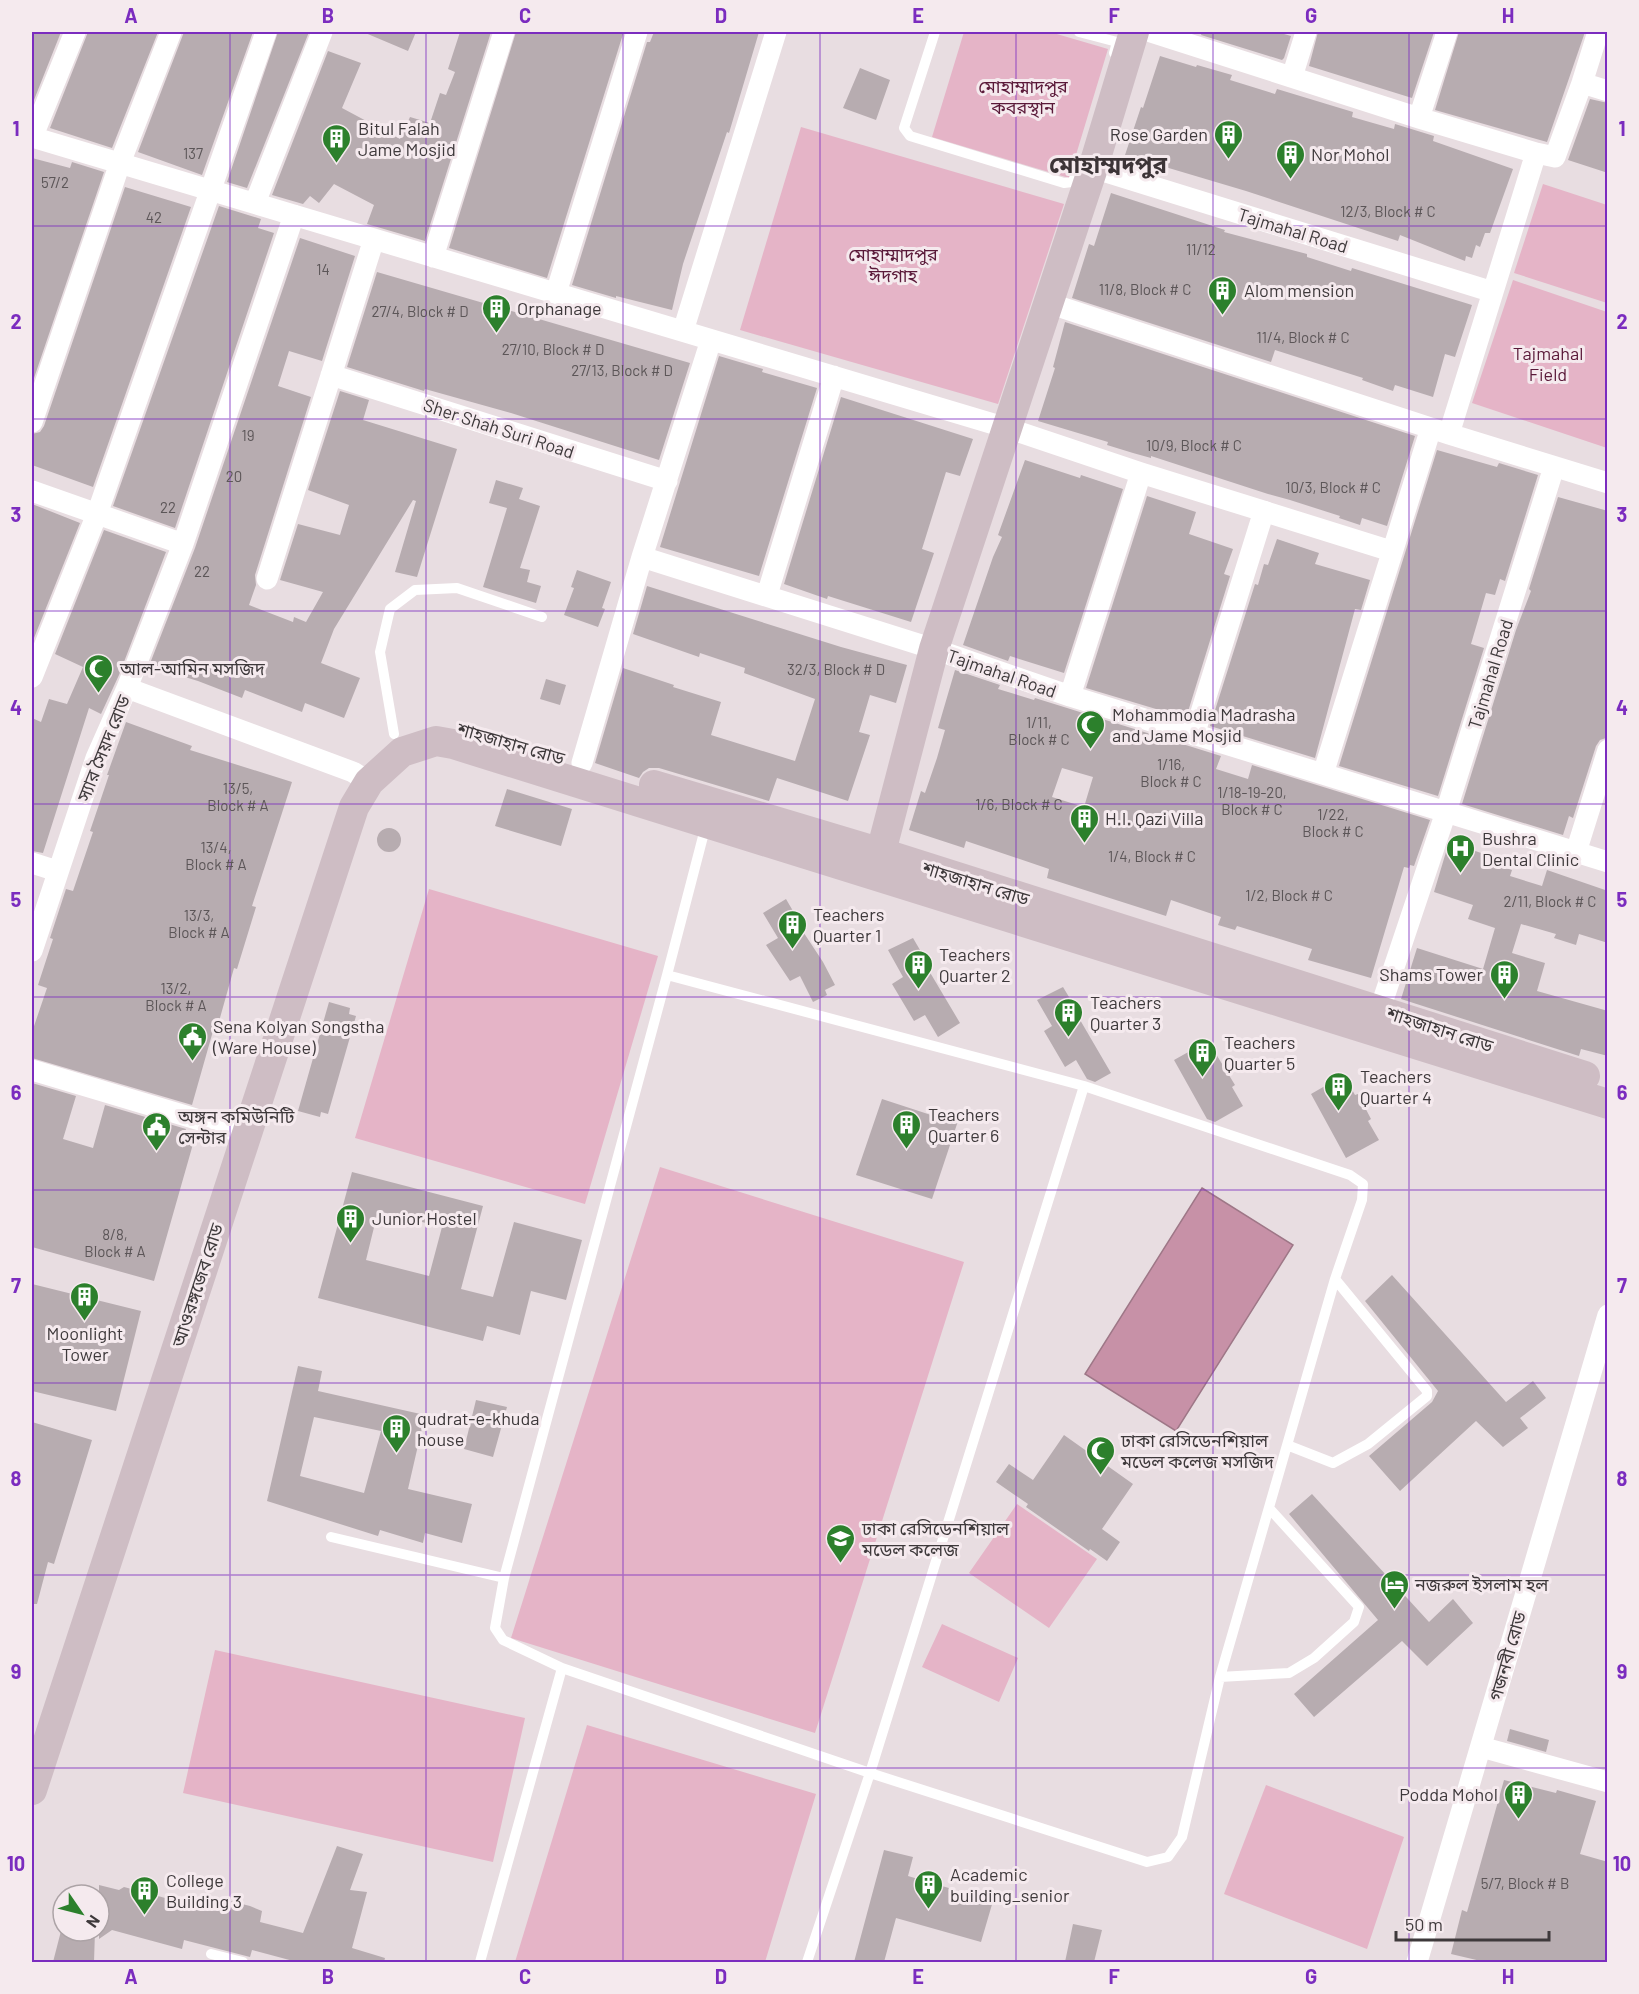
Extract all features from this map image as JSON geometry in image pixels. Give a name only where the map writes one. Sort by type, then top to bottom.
[{"type":"street","points":[[75,32],[32,137],[1006,428],[1391,551]]},
{"type":"street","points":[[32,422],[120,163],[171,32]]},
{"type":"street","points":[[32,677],[98,514],[209,190],[266,32]]},
{"type":"street","points":[[255,203],[322,32]]},
{"type":"street","points":[[434,257],[504,32]]},
{"type":"street","points":[[556,293],[637,32]]},
{"type":"street","points":[[683,332],[776,32]]},
{"type":"street","points":[[879,864],[934,649],[1048,303],[1089,160],[1134,32]]},
{"type":"street","points":[[1151,32],[1419,118],[1555,157],[1598,32]]},
{"type":"street","points":[[1292,77],[1306,32]]},
{"type":"street","points":[[1419,118],[1447,32]]},
{"type":"street","points":[[1582,83],[1608,91]]},
{"type":"street","points":[[1323,774],[1391,551],[1493,292],[1536,153]]},
{"type":"street","name":"Tajmahal Road","points":[[1089,160],[1493,292]]},
{"type":"street","points":[[127,688],[183,544],[294,215]]},
{"type":"street","points":[[267,579],[374,239]]},
{"type":"street","points":[[1048,303],[1440,431],[1608,483]]},
{"type":"street","points":[[582,763],[642,557],[711,340]]},
{"type":"street","name":"Sher Shah Suri Road","points":[[331,375],[667,481]]},
{"type":"street","points":[[767,595],[834,376]]},
{"type":"street","name":"Tajmahal Road","points":[[1380,1009],[1446,812],[1554,466]]},
{"type":"street","name":"Tajmahal Road","points":[[1070,696],[1141,473]]},
{"type":"street","points":[[32,491],[183,544]]},
{"type":"street","points":[[1194,735],[1264,510]]},
{"type":"street","points":[[642,557],[934,649]]},
{"type":"street","name":"Tajmahal Road","points":[[934,649],[1070,696],[1608,862]]},
{"type":"street","name":"স্যার সৈয়দ রোড","points":[[32,951],[96,758],[127,688],[361,777]]},
{"type":"street","name":"শাহজাহান রোড","points":[[361,777],[368,755],[394,734],[417,727],[454,725],[582,763],[879,864],[1608,1104]]},
{"type":"street","name":"শাহজাহান রোড","points":[[361,777],[402,752],[436,741],[444,742],[707,823],[879,864],[1380,1009],[1608,1083]]},
{"type":"street","points":[[1576,852],[1608,750]]},
{"type":"street","name":"আওরঙ্গজেব রোড","points":[[32,1790],[177,1321],[233,1130],[339,798],[361,777]]},
{"type":"street","name":"আওরঙ্গজেব রোড","points":[[32,1734],[354,807],[361,777]]},
{"type":"street","points":[[32,863],[57,871]]},
{"type":"street","points":[[32,1071],[233,1130]]},
{"type":"street","name":"গজনবী রোড","points":[[1417,1962],[1608,1315]]},
{"type":"street","points":[[1480,1747],[1608,1782]]},
{"type":"lane","points":[[935,32],[904,128],[910,136],[1064,183],[1072,182],[1089,160]]},
{"type":"lane","points":[[1079,32],[1117,42],[1111,64]]},
{"type":"lane","points":[[394,734],[380,652],[390,609],[415,590],[457,588],[542,617]]},
{"type":"lane","points":[[667,975],[1084,1086],[1350,1175],[1363,1184],[1362,1200],[1335,1279],[1220,1677],[1182,1837],[1168,1857],[1147,1862],[870,1773],[562,1668],[503,1640],[495,1628],[504,1578],[707,823]]},
{"type":"lane","points":[[807,1962],[870,1773],[1084,1086]]},
{"type":"lane","points":[[1287,1445],[1333,1462],[1368,1444],[1427,1396],[1427,1391],[1335,1279]]},
{"type":"lane","points":[[1220,1677],[1289,1673],[1314,1658],[1354,1622],[1359,1606],[1269,1508]]},
{"type":"lane","points":[[331,1537],[504,1578]]},
{"type":"lane","points":[[480,1962],[562,1668]]},
{"type":"lane","points":[[211,1954],[243,1962]]},
{"type":"green space","name":"মোহাম্মাদপুর কবরস্থান","points":[[964,32],[1050,32],[1108,49],[1069,178],[932,137]]},
{"type":"green space","name":"মোহাম্মাদপুর ঈদগাহ","points":[[801,127],[1064,204],[998,404],[740,330]]},
{"type":"green space","points":[[1543,184],[1607,205],[1607,303],[1514,273]]},
{"type":"green space","name":"Tajmahal Field","points":[[1513,280],[1607,312],[1607,448],[1472,403]]},
{"type":"green space","points":[[429,889],[658,956],[585,1204],[355,1138]]},
{"type":"green space","points":[[660,1167],[964,1262],[815,1733],[511,1638]]},
{"type":"green space","points":[[1017,1504],[1097,1559],[1049,1628],[969,1573]]},
{"type":"green space","points":[[942,1624],[1018,1658],[999,1702],[922,1667]]},
{"type":"green space","points":[[215,1650],[525,1718],[493,1862],[183,1793]]},
{"type":"green space","points":[[587,1725],[816,1794],[765,1962],[515,1962]]},
{"type":"green space","points":[[1266,1785],[1404,1837],[1367,1949],[1224,1894]]},
{"type":"shaded area","points":[[1202,1188],[1293,1245],[1176,1431],[1085,1374]]},
{"type":"building","points":[[32,32],[61,32],[32,105]]},
{"type":"building","points":[[88,32],[158,32],[112,148],[50,128]]},
{"type":"building","points":[[184,32],[253,32],[202,175],[138,152]]},
{"type":"building","points":[[278,32],[309,32],[247,188],[227,182]]},
{"type":"building","points":[[363,32],[416,32],[408,51]]},
{"type":"building","points":[[460,32],[491,32],[425,241],[367,224],[374,205],[334,184],[319,203],[310,196],[303,204],[272,195],[328,51],[361,63],[342,108],[400,139],[410,117],[430,123],[440,93],[446,95],[455,72],[448,69]]},
{"type":"building","points":[[516,32],[616,32],[623,34],[547,278],[449,248]]},
{"type":"building","points":[[654,32],[759,32],[729,133],[727,132],[683,264],[672,310],[616,296],[616,298],[572,285],[647,42],[650,42]]},
{"type":"building","points":[[1202,32],[1277,32],[1291,36],[1282,60],[1201,35]]},
{"type":"building","points":[[1318,32],[1434,32],[1412,98],[1309,66]]},
{"type":"building","points":[[1459,32],[1585,32],[1547,142],[1435,110]]},
{"type":"building","points":[[1160,56],[1232,75],[1230,80],[1275,94],[1277,89],[1353,112],[1352,117],[1394,129],[1395,124],[1434,136],[1433,141],[1513,169],[1490,233],[1485,233],[1480,247],[1476,245],[1472,258],[1466,256],[1465,261],[1400,235],[1398,241],[1246,191],[1125,155]]},
{"type":"building","points":[[860,68],[890,80],[876,120],[843,108]]},
{"type":"building","points":[[1590,99],[1608,103],[1608,173],[1568,160]]},
{"type":"building","points":[[32,158],[70,168],[72,162],[104,172],[32,384]]},
{"type":"building","points":[[125,187],[191,207],[93,487],[32,465],[32,434],[40,432],[44,426]]},
{"type":"building","points":[[1111,193],[1225,230],[1224,232],[1307,254],[1307,257],[1351,271],[1352,268],[1472,305],[1455,357],[1445,354],[1433,397],[1395,385],[1393,391],[1362,380],[1363,378],[1275,350],[1271,362],[1072,298],[1089,244],[1094,246]]},
{"type":"building","points":[[219,206],[261,219],[258,228],[274,233],[175,528],[113,506]]},
{"type":"building","points":[[300,238],[355,256],[322,361],[289,351],[278,386],[311,397],[255,575],[256,585],[249,605],[293,622],[294,617],[306,622],[323,592],[280,580],[298,524],[340,535],[349,505],[308,490],[340,391],[369,400],[363,420],[457,449],[417,577],[395,572],[416,501],[413,500],[334,629],[321,663],[360,678],[344,718],[305,703],[302,712],[245,690],[242,698],[149,666],[195,548]]},
{"type":"building","points":[[377,272],[690,363],[659,460],[511,413],[425,389],[424,391],[347,367]]},
{"type":"building","points":[[1065,322],[1415,436],[1387,526],[1362,518],[1360,525],[1339,518],[1340,516],[1151,456],[1151,458],[1107,445],[1108,442],[1038,421],[1055,368],[1053,367]]},
{"type":"building","points":[[719,356],[763,369],[762,372],[817,388],[759,576],[660,547]]},
{"type":"building","points":[[841,397],[973,439],[960,476],[946,472],[922,549],[934,553],[911,622],[828,596],[827,599],[784,584]]},
{"type":"building","points":[[1437,450],[1497,467],[1499,463],[1538,475],[1505,581],[1500,579],[1495,595],[1486,593],[1471,644],[1484,648],[1438,796],[1339,766]]},
{"type":"building","points":[[1025,460],[1123,489],[1064,673],[1010,656],[1008,661],[963,645],[1002,537],[998,535]]},
{"type":"building","points":[[496,480],[523,488],[519,499],[540,506],[520,568],[530,570],[527,582],[541,586],[536,603],[483,587],[507,508],[489,503]]},
{"type":"building","points":[[1147,496],[1196,512],[1189,534],[1233,549],[1224,574],[1230,576],[1186,718],[1086,688]]},
{"type":"building","points":[[1558,497],[1608,511],[1608,732],[1606,738],[1600,740],[1596,746],[1573,818],[1569,816],[1563,835],[1462,804],[1516,630],[1531,591],[1529,589]]},
{"type":"building","points":[[32,504],[80,523],[32,643]]},
{"type":"building","points":[[104,530],[166,552],[119,675],[101,714],[89,708],[43,853],[32,851],[32,718],[41,722],[49,699],[67,704],[83,667],[55,654]]},
{"type":"building","points":[[1277,539],[1319,553],[1315,564],[1370,580],[1361,610],[1355,609],[1315,758],[1210,726],[1255,584],[1258,585],[1264,564],[1268,565]]},
{"type":"building","points":[[577,570],[611,582],[598,627],[564,615],[574,588],[571,587]]},
{"type":"building","points":[[647,586],[841,647],[907,665],[896,703],[870,695],[859,732],[870,735],[848,801],[777,778],[769,801],[659,768],[649,768],[639,778],[595,763],[623,668],[721,702],[711,735],[795,761],[815,699],[744,673],[745,668],[700,653],[699,657],[633,634]]},
{"type":"building","points":[[955,670],[1000,685],[998,689],[1034,700],[1035,698],[1221,756],[1216,769],[1248,779],[1252,765],[1430,820],[1414,866],[1404,867],[1371,978],[1308,960],[1312,949],[1237,926],[1235,930],[1218,925],[1221,917],[1171,900],[1166,916],[1047,878],[1049,869],[966,841],[964,848],[909,830],[921,791],[925,793],[945,730],[938,728]],"holes":[[[1062,768],[1093,777],[1084,807],[1052,797]]]},
{"type":"building","points":[[546,679],[566,685],[560,705],[540,699]]},
{"type":"building","points":[[126,722],[192,746],[190,750],[292,782],[252,906],[256,907],[237,969],[234,968],[216,1032],[213,1031],[192,1105],[32,1058],[32,1032],[47,988],[38,985],[53,939],[50,938],[66,889],[73,891],[93,832],[90,831],[109,775],[107,775]]},
{"type":"building","points":[[507,789],[572,809],[561,846],[495,826]]},
{"type":"building","points":[[389,828],[394,829],[400,835],[400,845],[394,851],[389,852],[384,851],[378,845],[377,840],[378,835],[384,829]]},
{"type":"building","points":[[1449,842],[1487,855],[1485,861],[1512,870],[1510,876],[1542,886],[1547,870],[1608,891],[1608,943],[1579,934],[1576,945],[1554,938],[1556,934],[1521,924],[1512,953],[1545,963],[1537,991],[1608,1011],[1608,1056],[1581,1049],[1579,1056],[1401,999],[1417,948],[1483,969],[1495,928],[1468,919],[1473,905],[1434,892]]},
{"type":"building","name":"Teachers Quarter 1","points":[[786,899],[800,923],[798,924],[835,985],[825,990],[827,995],[813,1002],[800,976],[790,981],[766,945],[778,938],[763,913]]},
{"type":"building","name":"Teachers Quarter 2","points":[[913,938],[927,962],[925,964],[960,1023],[938,1037],[925,1015],[914,1021],[892,984],[903,977],[888,950]]},
{"type":"building","name":"Teachers Quarter 3","points":[[1063,987],[1111,1073],[1095,1082],[1087,1079],[1076,1060],[1065,1067],[1044,1031],[1052,1026],[1037,1000]]},
{"type":"building","points":[[329,1002],[350,1008],[349,1014],[356,1016],[328,1114],[321,1112],[320,1117],[298,1111]]},
{"type":"building","name":"Teachers Quarter 5","points":[[1208,1041],[1235,1085],[1232,1087],[1243,1106],[1215,1122],[1207,1119],[1174,1060]]},
{"type":"building","name":"Teachers Quarter 4","points":[[1344,1075],[1355,1095],[1358,1094],[1371,1119],[1368,1121],[1379,1140],[1346,1158],[1311,1094]]},
{"type":"building","points":[[32,1083],[76,1096],[63,1139],[93,1148],[105,1105],[186,1129],[184,1134],[195,1137],[154,1281],[32,1247]]},
{"type":"building","name":"Teachers Quarter 6","points":[[882,1099],[958,1121],[932,1199],[856,1175]]},
{"type":"building","name":"Junior Hostel","points":[[352,1172],[483,1206],[461,1289],[493,1297],[514,1222],[582,1240],[566,1300],[531,1291],[520,1335],[487,1326],[483,1341],[318,1298]],"holes":[[[378,1211],[442,1227],[429,1276],[366,1260]]]},
{"type":"building","points":[[1392,1275],[1506,1402],[1533,1381],[1546,1398],[1520,1418],[1528,1428],[1503,1447],[1476,1421],[1400,1491],[1369,1456],[1432,1402],[1438,1391],[1365,1301]]},
{"type":"building","points":[[32,1284],[141,1311],[116,1411],[32,1391]]},
{"type":"building","name":"qudrat-e-khuda house","points":[[298,1366],[322,1371],[318,1391],[425,1415],[408,1489],[472,1504],[462,1543],[425,1533],[423,1543],[380,1530],[378,1536],[267,1501]],"holes":[[[314,1417],[381,1431],[364,1493],[300,1476]]]},
{"type":"building","points":[[476,1400],[507,1407],[493,1457],[464,1449]]},
{"type":"building","points":[[32,1422],[92,1440],[54,1564],[48,1562],[37,1604],[32,1604]]},
{"type":"building","points":[[1064,1435],[1133,1484],[1102,1529],[1120,1542],[1107,1561],[1026,1507],[1028,1504],[996,1482],[1009,1464],[1033,1480]]},
{"type":"building","name":"নজরুল ইসলাম হল","points":[[1312,1494],[1429,1622],[1453,1599],[1473,1623],[1427,1666],[1402,1641],[1314,1717],[1294,1694],[1378,1620],[1289,1514]]},
{"type":"building","points":[[1510,1729],[1549,1740],[1546,1752],[1507,1741]]},
{"type":"building","points":[[1504,1780],[1556,1793],[1557,1790],[1596,1801],[1580,1854],[1608,1862],[1608,1962],[1485,1962],[1451,1954],[1462,1910],[1467,1912]]},
{"type":"building","points":[[337,1846],[363,1854],[350,1890],[367,1892],[352,1948],[385,1958],[384,1962],[297,1962],[252,1950],[250,1957],[184,1940],[182,1949],[111,1931],[111,1888],[119,1890],[124,1887],[199,1907],[202,1894],[250,1906],[262,1911],[260,1922],[303,1933]]},
{"type":"building","name":"Academic building_senior","points":[[884,1850],[913,1857],[908,1876],[993,1901],[981,1942],[896,1918],[884,1962],[854,1962]]},
{"type":"building","points":[[1073,1924],[1102,1930],[1094,1962],[1065,1962]]},
{"type":"building","points":[[58,1943],[95,1943],[94,1962],[53,1962]]},
{"type":"place","name":"Rose Garden","points":[[1229,160]]},
{"type":"place","name":"Bitul Falah Jame Mosjid","points":[[337,164]]},
{"type":"place","name":"Nor Mohol","points":[[1290,180]]},
{"type":"place","name":"Alom mension","points":[[1223,316]]},
{"type":"place","name":"Orphanage","points":[[496,334]]},
{"type":"place","name":"আল-আমিন মসজিদ","points":[[99,694]]},
{"type":"place","name":"Mohammodia Madrasha and Jame Mosjid","points":[[1091,750]]},
{"type":"place","name":"H.I. Qazi Villa","points":[[1084,844]]},
{"type":"place","name":"Bushra Dental Clinic","points":[[1461,874]]},
{"type":"place","name":"Teachers Quarter 1","points":[[792,950]]},
{"type":"place","name":"Teachers Quarter 2","points":[[918,990]]},
{"type":"place","name":"Shams Tower","points":[[1504,1000]]},
{"type":"place","name":"Teachers Quarter 3","points":[[1069,1038]]},
{"type":"place","name":"Sena Kolyan Songstha (Ware House)","points":[[192,1062]]},
{"type":"place","name":"Teachers Quarter 5","points":[[1203,1078]]},
{"type":"place","name":"Teachers Quarter 4","points":[[1339,1112]]},
{"type":"place","name":"Teachers Quarter 6","points":[[907,1150]]},
{"type":"place","name":"অঙ্গন কমিউনিটি সেন্টার","points":[[157,1152]]},
{"type":"place","name":"Junior Hostel","points":[[351,1244]]},
{"type":"place","name":"Moonlight Tower","points":[[85,1322]]},
{"type":"place","name":"qudrat-e-khuda house","points":[[396,1454]]},
{"type":"place","name":"ঢাকা রেসিডেনশিয়াল মডেল কলেজ মসজিদ","points":[[1100,1476]]},
{"type":"place","name":"ঢাকা রেসিডেনশিয়াল মডেল কলেজ","points":[[841,1564]]},
{"type":"place","name":"নজরুল ইসলাম হল","points":[[1394,1610]]},
{"type":"place","name":"Podda Mohol","points":[[1519,1820]]},
{"type":"place","name":"Academic building_senior","points":[[929,1910]]},
{"type":"place","name":"College Building 3","points":[[145,1916]]},
{"type":"district","name":"মোহাম্মদপুর","points":[[1108,163]]}]
